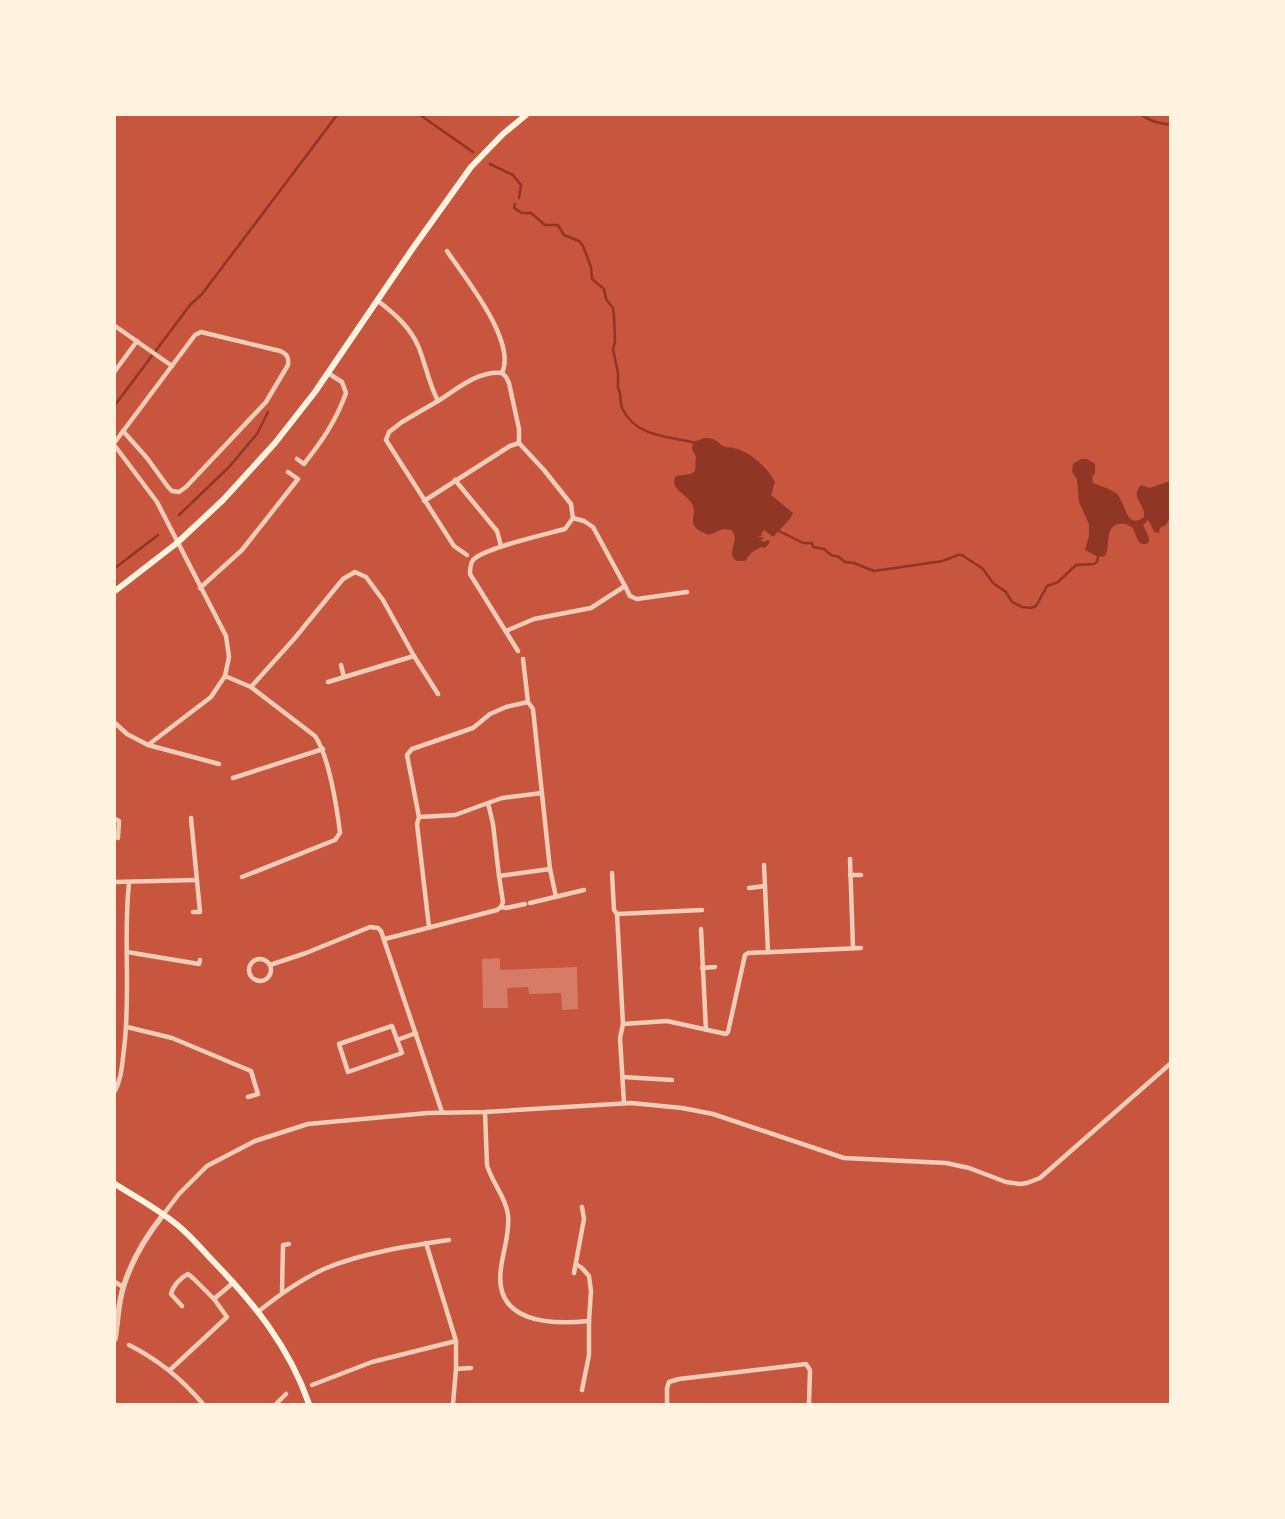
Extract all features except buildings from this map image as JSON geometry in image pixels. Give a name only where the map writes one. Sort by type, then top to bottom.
[{"type":"main road","points":[[115,591],[178,543],[223,500],[275,443],[328,373],[471,167],[503,134],[526,115]]},
{"type":"main road","points":[[115,1184],[182,1229],[234,1282],[259,1311],[272,1330],[303,1385],[309,1404]]},
{"type":"street","points":[[447,251],[487,311],[496,328],[506,362],[502,373]]},
{"type":"street","points":[[378,301],[394,314],[410,332],[420,350],[430,385],[438,401]]},
{"type":"street","points":[[115,326],[172,366]]},
{"type":"street","points":[[123,431],[147,458],[168,487],[172,491],[178,492],[186,487],[266,402],[288,365],[289,359],[286,354],[280,351],[201,332],[195,335],[123,431],[115,444],[157,502],[226,636],[229,657],[225,676],[211,697],[148,745]]},
{"type":"street","points":[[115,371],[137,341]]},
{"type":"street","points":[[297,460],[304,464],[326,436],[340,410],[346,392],[342,382],[328,373]]},
{"type":"street","points":[[466,555],[454,546],[386,440],[389,432],[402,422],[482,374],[502,373],[509,383],[519,429],[519,443],[544,470],[571,504],[572,518],[565,529],[501,546],[477,556],[471,563],[470,574],[518,651]]},
{"type":"street","points":[[424,501],[510,446],[519,443]]},
{"type":"street","points":[[200,588],[242,550],[298,479],[288,472]]},
{"type":"street","points":[[455,480],[497,532],[501,546]]},
{"type":"street","points":[[572,518],[589,523],[593,527],[630,596],[637,599],[687,592]]},
{"type":"street","points":[[251,687],[343,580],[355,572],[366,577],[383,600],[414,656],[438,694]]},
{"type":"street","points":[[506,631],[534,619],[591,608],[625,586]]},
{"type":"street","points":[[328,682],[414,656]]},
{"type":"street","points":[[523,659],[528,702],[532,709],[550,869],[556,897]]},
{"type":"street","points":[[341,666],[344,677]]},
{"type":"street","points":[[225,676],[251,687],[315,736],[323,749],[339,827],[339,836],[335,840],[242,877]]},
{"type":"street","points":[[430,927],[417,824],[419,817],[407,755],[412,749],[473,728],[490,714],[506,707],[528,702]]},
{"type":"street","points":[[115,722],[127,734],[148,745],[219,764]]},
{"type":"street","points":[[233,778],[323,749]]},
{"type":"street","points":[[419,817],[455,815],[502,798],[542,793]]},
{"type":"street","points":[[488,803],[503,902],[502,907]]},
{"type":"street","points":[[191,818],[200,912],[193,912]]},
{"type":"street","points":[[115,819],[119,821],[118,838]]},
{"type":"street","points":[[850,859],[853,948]]},
{"type":"street","points":[[764,865],[768,952]]},
{"type":"street","points":[[499,876],[550,869]]},
{"type":"street","points":[[612,873],[614,910],[617,914],[622,1024],[620,1038],[624,1103]]},
{"type":"street","points":[[850,875],[861,875]]},
{"type":"street","points":[[115,882],[196,880]]},
{"type":"street","points":[[115,1091],[120,1080],[127,1028],[126,909],[129,883]]},
{"type":"street","points":[[749,888],[765,886]]},
{"type":"street","points":[[385,939],[497,910],[502,907],[528,904],[584,890]]},
{"type":"street","points":[[617,914],[702,910]]},
{"type":"street","points":[[270,966],[370,927],[381,931],[442,1112]]},
{"type":"street","points":[[700,930],[706,1030]]},
{"type":"street","points":[[622,1024],[667,1021],[722,1034],[728,1032],[745,955],[748,953],[861,948]]},
{"type":"street","points":[[127,952],[199,964],[200,960]]},
{"type":"street","points":[[257,960],[263,960],[270,966],[270,974],[266,979],[258,981],[250,974],[251,965],[257,960]]},
{"type":"street","points":[[702,968],[714,967]]},
{"type":"street","points":[[392,1026],[397,1040],[402,1053],[348,1072],[339,1044],[392,1026]]},
{"type":"street","points":[[127,1028],[172,1038],[250,1071],[258,1094],[248,1097]]},
{"type":"street","points":[[397,1040],[416,1034]]},
{"type":"street","points":[[115,1339],[123,1287],[135,1258],[155,1225],[179,1194],[207,1166],[255,1141],[318,1122],[442,1112],[485,1112],[624,1103],[651,1104],[713,1114],[844,1158],[946,1163],[969,1168],[1006,1182],[1020,1184],[1040,1178],[1170,1064]]},
{"type":"street","points":[[623,1077],[672,1080]]},
{"type":"street","points":[[485,1112],[488,1166],[490,1174],[506,1204],[508,1216],[508,1228],[500,1271],[501,1286],[505,1300],[511,1309],[533,1319],[568,1323],[589,1321]]},
{"type":"street","points":[[574,1273],[584,1219],[582,1207]]},
{"type":"street","points":[[259,1311],[282,1292],[324,1269],[379,1252],[449,1240]]},
{"type":"street","points":[[426,1243],[456,1341],[453,1404]]},
{"type":"street","points":[[282,1292],[286,1244]]},
{"type":"street","points":[[576,1264],[589,1276],[592,1291],[589,1321],[589,1355],[582,1390]]},
{"type":"street","points":[[170,1370],[227,1316],[214,1299],[188,1274],[182,1277],[172,1289],[171,1294],[182,1306]]},
{"type":"street","points":[[115,1282],[123,1287]]},
{"type":"street","points":[[214,1299],[234,1282]]},
{"type":"street","points":[[312,1385],[372,1362],[456,1341]]},
{"type":"street","points":[[129,1345],[144,1352],[170,1370],[186,1384],[203,1404]]},
{"type":"street","points":[[667,1404],[669,1382],[679,1379],[806,1364],[810,1370],[809,1404]]},
{"type":"street","points":[[456,1369],[471,1368]]},
{"type":"street","points":[[276,1404],[286,1394]]},
{"type":"shaded area","points":[[705,438],[713,439],[723,446],[740,450],[758,461],[775,482],[771,495],[793,513],[773,537],[764,530],[761,534],[763,535],[758,536],[764,538],[761,540],[763,542],[768,540],[770,542],[765,548],[761,547],[751,553],[745,561],[737,561],[732,556],[735,537],[732,530],[723,529],[709,535],[696,528],[693,521],[694,509],[692,504],[674,484],[675,477],[695,471],[696,457],[692,449],[693,442]]},
{"type":"shaded area","points":[[1081,459],[1087,459],[1095,464],[1095,473],[1092,477],[1093,483],[1116,493],[1129,518],[1133,520],[1144,517],[1143,508],[1137,497],[1138,489],[1141,485],[1150,488],[1170,481],[1170,518],[1166,525],[1160,528],[1159,533],[1154,532],[1148,520],[1143,525],[1149,542],[1142,544],[1138,541],[1133,528],[1126,524],[1118,524],[1109,533],[1105,556],[1098,557],[1085,550],[1089,536],[1089,524],[1079,502],[1077,479],[1072,472],[1073,464]]},
{"type":"waterway","points":[[115,405],[190,305],[202,294],[337,115]]},
{"type":"waterway","points":[[420,115],[473,152]]},
{"type":"waterway","points":[[1142,115],[1155,122],[1170,124]]},
{"type":"waterway","points":[[490,164],[513,175],[521,185],[519,198]]},
{"type":"waterway","points":[[515,204],[514,208],[522,213],[531,213],[545,225],[558,225],[564,235],[579,241],[583,246],[591,267],[592,279],[604,289],[606,299],[613,308],[615,342],[613,349],[618,373],[618,388],[623,410],[629,419],[646,431],[695,443]]},
{"type":"waterway","points":[[179,515],[229,467],[257,434],[268,412]]},
{"type":"waterway","points":[[777,530],[803,543],[812,543],[813,547],[824,549],[845,562],[854,563],[874,571],[943,561],[962,555],[983,569],[993,583],[1006,592],[1012,602],[1022,607],[1031,608],[1036,606],[1047,586],[1058,582],[1076,565],[1094,564],[1097,562],[1098,556]]},
{"type":"waterway","points":[[115,568],[158,535]]}]
